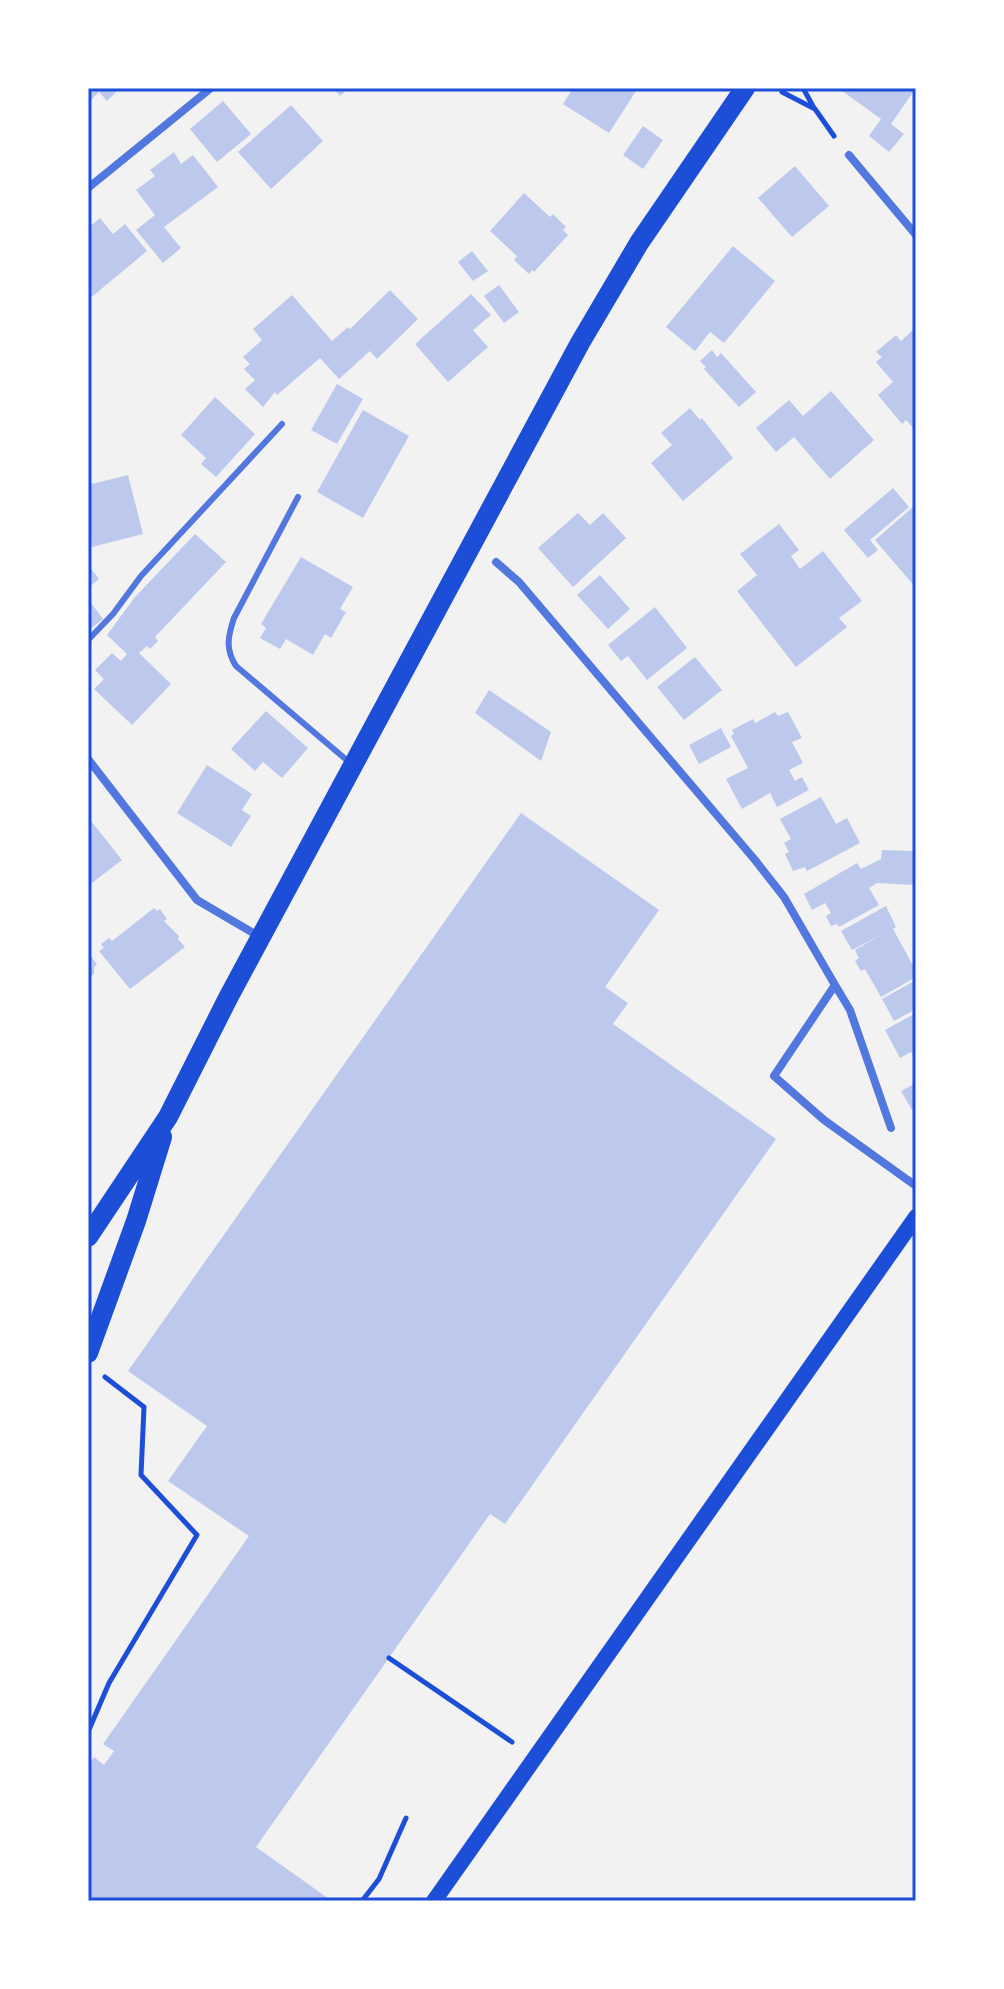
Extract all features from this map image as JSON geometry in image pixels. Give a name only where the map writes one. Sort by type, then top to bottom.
[{"type":"main road","points":[[88,1237],[168,1117],[261,937],[580,343],[639,243],[745,88]]},
{"type":"main road","points":[[88,1353],[136,1221],[168,1117]]},
{"type":"main road","points":[[434,1901],[916,1217]]},
{"type":"street","points":[[88,188],[211,88]]},
{"type":"street","points":[[849,155],[916,235]]},
{"type":"street","points":[[496,562],[519,582],[784,897],[850,1010],[891,1128]]},
{"type":"street","points":[[88,759],[197,900],[261,937]]},
{"type":"street","points":[[835,985],[774,1076],[824,1120],[916,1186]]},
{"type":"lane","points":[[88,640],[113,614],[141,576],[282,424]]},
{"type":"lane","points":[[298,497],[234,618],[228,637],[228,654],[236,666],[354,766]]},
{"type":"path","points":[[803,88],[849,155]]},
{"type":"path","points":[[782,92],[815,109]]},
{"type":"path","points":[[88,1732],[109,1683],[197,1535],[141,1475],[144,1407],[105,1377]]},
{"type":"path","points":[[389,1658],[512,1742]]},
{"type":"path","points":[[362,1901],[379,1879],[406,1818]]},
{"type":"building","points":[[88,88],[120,88],[107,101],[99,92],[88,103]]},
{"type":"building","points":[[333,88],[349,88],[340,96]]},
{"type":"building","points":[[573,88],[638,88],[609,133],[563,104]]},
{"type":"building","points":[[838,88],[916,88],[891,124],[904,134],[889,152],[869,136],[881,119]]},
{"type":"building","points":[[223,101],[251,134],[217,162],[190,129]]},
{"type":"building","points":[[291,105],[323,141],[271,189],[238,152]]},
{"type":"building","points":[[643,126],[663,140],[643,169],[623,155]]},
{"type":"building","points":[[174,152],[181,164],[193,155],[218,187],[164,227],[181,248],[163,263],[136,230],[155,215],[136,190],[155,176],[150,170]]},
{"type":"building","points":[[795,166],[829,206],[792,237],[758,198]]},
{"type":"building","points":[[524,193],[550,217],[553,214],[566,227],[563,230],[568,235],[529,274],[514,260],[517,256],[490,231]]},
{"type":"building","points":[[100,218],[113,234],[125,224],[147,251],[88,300],[88,228]]},
{"type":"building","points":[[733,246],[775,281],[724,343],[710,332],[695,351],[666,327]]},
{"type":"building","points":[[472,251],[488,271],[473,281],[458,262]]},
{"type":"building","points":[[499,285],[519,312],[504,323],[484,296]]},
{"type":"building","points":[[390,290],[418,319],[377,359],[370,351],[339,379],[320,358],[277,395],[275,392],[263,407],[245,389],[255,380],[244,369],[250,364],[243,357],[262,340],[253,329],[292,295],[332,341],[348,327],[350,329]]},
{"type":"building","points":[[471,294],[491,315],[473,330],[488,347],[448,382],[415,344]]},
{"type":"building","points":[[916,327],[916,431],[906,420],[902,424],[878,395],[893,382],[876,362],[882,357],[876,352],[896,335],[901,341]]},
{"type":"building","points":[[712,350],[717,357],[721,353],[756,392],[739,407],[700,361]]},
{"type":"building","points":[[337,384],[363,399],[337,444],[311,430]]},
{"type":"building","points":[[831,391],[874,440],[830,479],[794,437],[776,452],[756,428],[789,400],[803,416]]},
{"type":"building","points":[[215,397],[255,434],[216,477],[201,464],[206,458],[181,435]]},
{"type":"building","points":[[690,408],[700,420],[702,418],[733,458],[683,501],[651,463],[672,445],[661,433]]},
{"type":"building","points":[[363,410],[409,436],[363,518],[317,492]]},
{"type":"building","points":[[128,475],[143,534],[92,547],[88,529],[88,485]]},
{"type":"building","points":[[893,488],[909,507],[870,540],[878,550],[868,558],[844,530]]},
{"type":"building","points":[[913,507],[916,510],[916,588],[875,540]]},
{"type":"building","points":[[578,513],[590,525],[603,513],[626,538],[573,587],[538,548]]},
{"type":"building","points":[[779,524],[799,550],[791,556],[800,569],[823,551],[862,601],[839,618],[847,627],[796,667],[737,591],[757,575],[740,554]]},
{"type":"building","points":[[195,534],[226,562],[155,637],[158,641],[150,649],[147,646],[139,653],[171,684],[132,725],[94,689],[104,679],[95,670],[112,653],[121,661],[127,654],[107,635],[135,597]]},
{"type":"building","points":[[301,557],[353,587],[340,609],[346,612],[331,638],[325,634],[313,655],[286,639],[280,649],[260,638],[266,628],[261,624]]},
{"type":"building","points":[[88,565],[99,579],[88,588]]},
{"type":"building","points":[[600,575],[630,609],[608,629],[577,595]]},
{"type":"building","points":[[88,599],[103,619],[88,631]]},
{"type":"building","points":[[655,607],[687,648],[647,680],[628,656],[621,661],[608,645]]},
{"type":"building","points":[[695,657],[722,690],[684,720],[657,687]]},
{"type":"building","points":[[489,690],[551,732],[541,761],[475,713]]},
{"type":"building","points":[[266,711],[308,748],[282,778],[263,762],[255,771],[231,749]]},
{"type":"building","points":[[775,712],[778,716],[788,712],[802,738],[792,742],[803,763],[789,770],[795,781],[802,777],[809,790],[777,807],[770,793],[742,809],[726,779],[748,768],[731,736],[734,734],[732,730],[753,719],[755,723]]},
{"type":"building","points":[[721,728],[731,747],[699,764],[689,745]]},
{"type":"building","points":[[207,765],[252,794],[242,810],[251,816],[231,847],[177,813]]},
{"type":"building","points":[[821,797],[836,824],[847,818],[860,843],[807,871],[805,867],[793,871],[785,854],[789,852],[784,843],[791,839],[780,819]]},
{"type":"building","points":[[521,813],[659,910],[605,987],[628,1003],[613,1024],[776,1139],[505,1524],[490,1514],[256,1847],[332,1901],[88,1901],[88,1766],[94,1757],[104,1765],[114,1751],[103,1744],[249,1536],[168,1481],[207,1426],[128,1371]]},
{"type":"building","points":[[88,817],[122,860],[88,886]]},
{"type":"building","points":[[882,850],[915,851],[914,885],[877,883],[869,888],[879,905],[839,927],[837,924],[831,926],[826,916],[831,913],[825,903],[812,910],[804,894],[857,863],[861,869],[881,859]]},
{"type":"building","points":[[886,906],[896,927],[893,929],[916,971],[916,977],[881,997],[865,969],[861,971],[855,961],[859,958],[855,950],[881,935],[852,950],[841,931]]},
{"type":"building","points":[[154,908],[157,911],[160,909],[167,919],[164,921],[185,947],[130,989],[99,951],[104,948],[101,944],[109,938],[112,941]]},
{"type":"building","points":[[88,951],[97,965],[94,974],[88,978]]},
{"type":"building","points":[[916,980],[916,1009],[894,1021],[882,999]]},
{"type":"building","points":[[916,1013],[916,1060],[911,1052],[900,1058],[885,1030]]},
{"type":"building","points":[[916,1083],[916,1108],[912,1110],[901,1091]]}]
